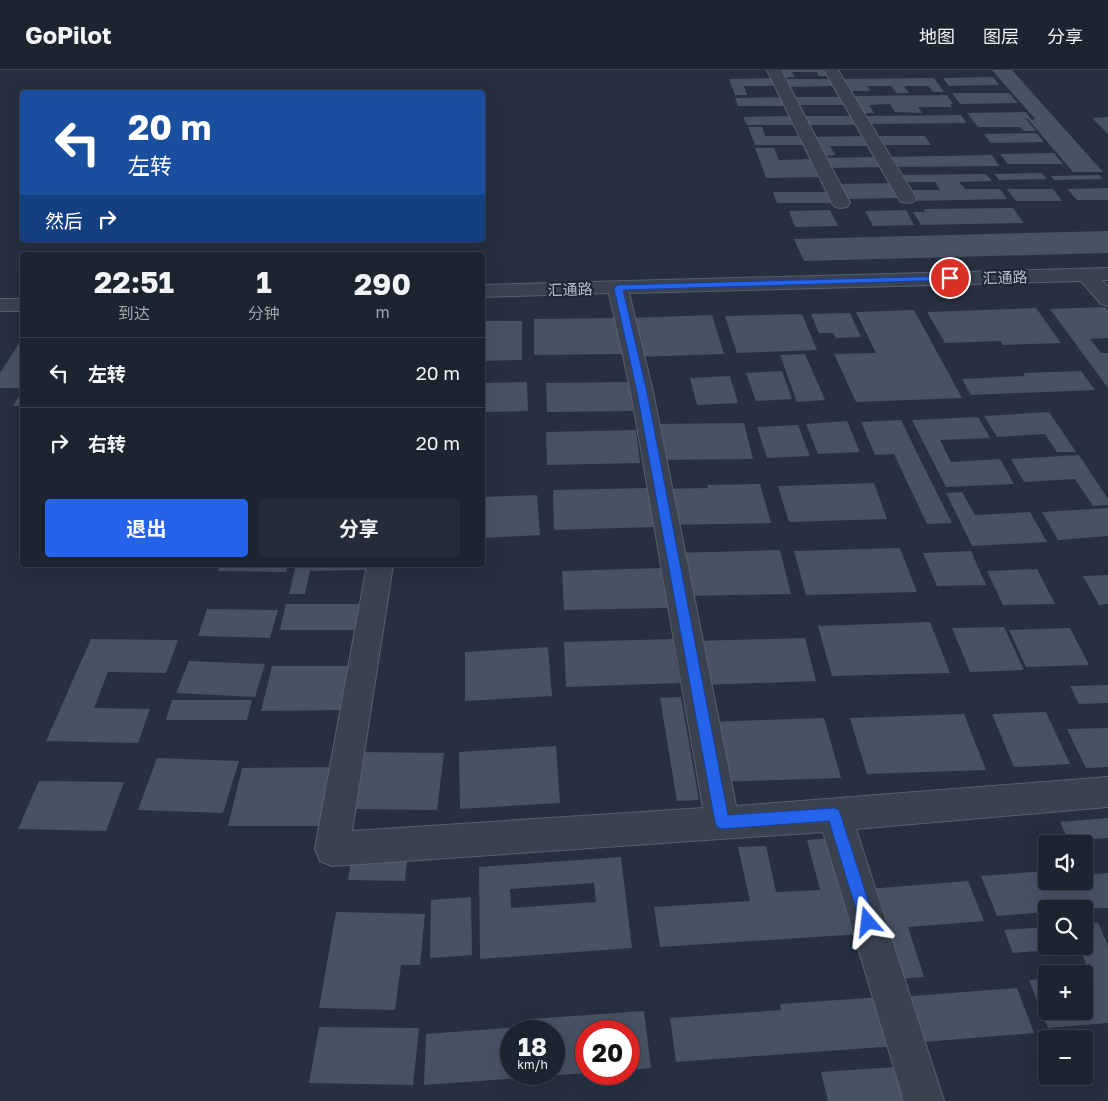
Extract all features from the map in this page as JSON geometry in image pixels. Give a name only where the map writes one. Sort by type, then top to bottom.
[{"type":"street","points":[[774,70],[841,203]]},
{"type":"street","points":[[830,70],[907,198]]},
{"type":"street","points":[[1086,274],[1108,300]]},
{"type":"street","name":"汇通路","points":[[485,291],[1108,274]]},
{"type":"street","points":[[618,288],[642,392],[722,822]]},
{"type":"street","points":[[0,305],[20,304]]},
{"type":"street","points":[[380,567],[332,849],[834,814],[1108,792]]},
{"type":"street","points":[[834,814],[924,1101]]},
{"type":"building","points":[[779,70],[827,70],[830,76],[819,76],[817,72],[792,72],[795,77],[782,78]]},
{"type":"building","points":[[992,70],[1012,70],[1103,172],[1073,172],[1028,119],[1026,119],[1036,131],[1024,131],[1020,127],[978,127],[967,113],[1026,112],[1032,120],[1035,119]]},
{"type":"building","points":[[993,77],[999,85],[949,86],[943,78]]},
{"type":"building","points":[[774,78],[777,86],[744,86],[747,95],[735,95],[729,79]]},
{"type":"building","points":[[934,78],[944,92],[933,92],[928,86],[904,86],[909,93],[896,93],[891,86],[867,86],[870,91],[847,91],[840,79]]},
{"type":"building","points":[[783,79],[832,79],[836,86],[787,87]]},
{"type":"building","points":[[952,93],[1009,93],[1018,103],[960,104]]},
{"type":"building","points":[[947,95],[953,104],[950,104],[952,107],[918,107],[922,113],[895,112],[890,104],[869,105],[874,113],[859,113],[850,96]]},
{"type":"building","points":[[783,97],[787,106],[738,106],[735,98]]},
{"type":"building","points":[[792,97],[842,97],[847,105],[796,105]]},
{"type":"building","points":[[961,115],[967,123],[867,124],[862,116]]},
{"type":"building","points":[[793,116],[797,125],[747,125],[743,117]]},
{"type":"building","points":[[801,116],[853,116],[858,125],[805,125]]},
{"type":"building","points":[[1108,117],[1108,134],[1092,118]]},
{"type":"building","points":[[748,127],[762,127],[765,136],[802,136],[806,145],[755,145]]},
{"type":"building","points":[[1036,133],[1044,142],[991,143],[984,134]]},
{"type":"building","points":[[865,136],[870,146],[830,146],[835,155],[820,156],[811,137]]},
{"type":"building","points":[[875,136],[925,136],[931,145],[880,145]]},
{"type":"building","points":[[755,148],[774,148],[779,160],[812,159],[820,177],[766,178]]},
{"type":"building","points":[[1054,153],[1063,164],[1008,164],[1000,154]]},
{"type":"building","points":[[992,155],[999,166],[892,167],[886,157]]},
{"type":"building","points":[[876,157],[882,167],[826,168],[821,158]]},
{"type":"building","points":[[1042,173],[1047,179],[999,180],[994,174]]},
{"type":"building","points":[[986,174],[992,181],[959,182],[965,189],[1000,189],[1007,199],[913,201],[907,190],[940,190],[935,182],[900,182],[896,175]]},
{"type":"building","points":[[1099,175],[1103,179],[1054,180],[1051,176]]},
{"type":"building","points":[[892,183],[900,198],[842,199],[835,184]]},
{"type":"building","points":[[1108,188],[1108,200],[1077,200],[1067,189]]},
{"type":"building","points":[[1007,189],[1053,189],[1062,201],[1016,201]]},
{"type":"building","points":[[773,192],[829,192],[834,203],[777,203]]},
{"type":"building","points":[[1013,208],[1024,223],[921,225],[913,212],[925,212],[924,209]]},
{"type":"building","points":[[830,210],[838,226],[795,227],[789,211]]},
{"type":"building","points":[[906,210],[914,225],[873,226],[865,211]]},
{"type":"building","points":[[1108,231],[1108,253],[804,261],[794,239]]},
{"type":"building","points":[[1105,307],[1108,310],[1108,338],[1090,339],[1101,353],[1108,353],[1108,388],[1050,309]]},
{"type":"building","points":[[1036,308],[1061,343],[1003,345],[1001,341],[945,343],[927,312]]},
{"type":"building","points":[[914,310],[962,398],[856,402],[834,354],[876,353],[856,312]]},
{"type":"building","points":[[850,313],[861,337],[836,338],[833,333],[819,333],[811,314]]},
{"type":"building","points":[[802,314],[817,350],[737,353],[725,316]]},
{"type":"building","points":[[712,315],[724,354],[636,357],[629,318]]},
{"type":"building","points":[[618,318],[622,354],[534,355],[534,319]]},
{"type":"building","points":[[485,321],[522,321],[522,360],[485,361]]},
{"type":"building","points":[[20,342],[20,388],[0,388],[0,373]]},
{"type":"building","points":[[805,354],[825,400],[797,402],[780,355]]},
{"type":"building","points":[[782,371],[792,399],[756,401],[746,373]]},
{"type":"building","points":[[1081,371],[1095,390],[971,395],[962,379],[1025,376],[1023,373]]},
{"type":"building","points":[[730,376],[738,403],[697,405],[690,378]]},
{"type":"building","points":[[527,382],[528,411],[485,412],[485,383]]},
{"type":"building","points":[[631,382],[635,411],[547,412],[546,383]]},
{"type":"building","points":[[20,394],[20,406],[13,406]]},
{"type":"building","points":[[1049,412],[1076,452],[1057,452],[1045,434],[997,437],[984,416]]},
{"type":"building","points":[[978,417],[990,438],[940,440],[951,462],[1000,459],[1014,484],[946,487],[912,420]]},
{"type":"building","points":[[901,420],[952,523],[927,524],[894,454],[875,455],[861,422]]},
{"type":"building","points":[[847,421],[860,452],[818,454],[806,424]]},
{"type":"building","points":[[744,423],[753,459],[654,460],[649,424]]},
{"type":"building","points":[[798,425],[810,456],[767,458],[757,427]]},
{"type":"building","points":[[636,430],[640,463],[547,465],[546,432]]},
{"type":"building","points":[[1079,455],[1108,499],[1108,505],[1093,506],[1075,479],[1024,482],[1011,459]]},
{"type":"building","points":[[874,483],[887,519],[789,522],[778,486]]},
{"type":"building","points":[[760,484],[771,523],[664,525],[659,489],[708,488],[707,485]]},
{"type":"building","points":[[649,488],[655,527],[554,530],[553,490]]},
{"type":"building","points":[[962,492],[975,515],[1030,512],[1047,542],[972,546],[946,493]]},
{"type":"building","points":[[537,495],[540,535],[485,538],[485,497]]},
{"type":"building","points":[[1108,508],[1108,536],[1058,540],[1042,512]]},
{"type":"building","points":[[900,548],[917,592],[806,595],[794,551]]},
{"type":"building","points":[[780,550],[791,594],[681,596],[674,553]]},
{"type":"building","points":[[971,551],[986,585],[937,586],[923,553]]},
{"type":"building","points":[[219,567],[287,567],[286,572],[218,571]]},
{"type":"building","points":[[296,567],[369,567],[368,570],[310,571],[305,594],[289,594]]},
{"type":"building","points":[[662,568],[668,608],[564,610],[562,571]]},
{"type":"building","points":[[1037,569],[1055,604],[1003,605],[987,571]]},
{"type":"building","points":[[1108,575],[1108,604],[1099,605],[1083,576]]},
{"type":"building","points":[[286,604],[363,604],[359,630],[280,630]]},
{"type":"building","points":[[207,609],[278,610],[270,638],[198,636]]},
{"type":"building","points":[[930,622],[950,673],[832,676],[818,626]]},
{"type":"building","points":[[1004,627],[1024,670],[970,672],[952,628]]},
{"type":"building","points":[[1070,628],[1089,665],[1026,667],[1009,630]]},
{"type":"building","points":[[805,638],[816,681],[701,685],[694,641]]},
{"type":"building","points":[[91,639],[178,640],[166,673],[108,672],[94,708],[150,709],[138,743],[46,741]]},
{"type":"building","points":[[673,639],[680,683],[566,687],[564,642]]},
{"type":"building","points":[[548,647],[552,696],[465,701],[465,652]]},
{"type":"building","points":[[189,661],[265,664],[255,697],[176,693]]},
{"type":"building","points":[[272,666],[352,666],[345,710],[261,711]]},
{"type":"building","points":[[1108,685],[1108,703],[1079,704],[1070,686]]},
{"type":"building","points":[[681,697],[699,800],[677,801],[660,698]]},
{"type":"building","points":[[172,700],[252,700],[247,720],[166,720]]},
{"type":"building","points":[[1046,712],[1070,764],[1014,767],[992,714]]},
{"type":"building","points":[[964,714],[986,770],[867,774],[850,718]]},
{"type":"building","points":[[824,718],[841,778],[714,782],[703,722]]},
{"type":"building","points":[[1108,728],[1108,767],[1086,768],[1067,729]]},
{"type":"building","points":[[556,746],[560,803],[460,809],[459,752]]},
{"type":"building","points":[[359,752],[444,753],[437,810],[349,809]]},
{"type":"building","points":[[157,758],[239,761],[223,813],[138,810]]},
{"type":"building","points":[[335,767],[326,826],[228,826],[242,768]]},
{"type":"building","points":[[39,781],[124,782],[106,831],[18,829]]},
{"type":"building","points":[[1108,818],[1108,838],[1093,839],[1093,835],[1066,835],[1060,822]]},
{"type":"building","points":[[834,838],[861,934],[660,947],[654,907],[750,901],[738,847],[766,846],[776,892],[820,890],[807,840]]},
{"type":"building","points":[[621,857],[632,948],[480,959],[479,867]],"holes":[[[594,883],[596,902],[511,908],[510,889]]]},
{"type":"building","points":[[351,860],[407,861],[405,881],[348,880]]},
{"type":"building","points":[[1038,872],[1038,890],[1093,890],[1093,874],[1108,873],[1108,908],[1093,908],[1093,900],[1038,900],[1038,913],[997,916],[981,876]]},
{"type":"building","points":[[968,881],[984,921],[908,927],[924,977],[895,979],[868,889]]},
{"type":"building","points":[[471,897],[472,955],[430,958],[431,900]]},
{"type":"building","points":[[336,912],[425,914],[420,965],[401,965],[395,1010],[319,1008]]},
{"type":"building","points":[[1093,923],[1098,923],[1108,945],[1108,1023],[1048,1028],[1045,1020],[1093,1020],[1093,965],[1087,965],[1082,955],[1093,955]]},
{"type":"building","points":[[1038,928],[1038,951],[1013,953],[1004,930]]},
{"type":"building","points":[[1038,979],[1038,1003],[1029,980]]},
{"type":"building","points":[[1017,988],[1034,1033],[912,1043],[899,997]]},
{"type":"building","points":[[882,997],[896,1046],[676,1062],[670,1018],[781,1010],[780,1004]]},
{"type":"building","points":[[644,1011],[651,1068],[640,1069],[640,1020],[575,1020],[575,1074],[565,1075],[565,1020],[531,1020]]},
{"type":"building","points":[[319,1027],[419,1028],[413,1085],[309,1083]]},
{"type":"building","points":[[500,1028],[500,1079],[424,1085],[426,1034]]},
{"type":"building","points":[[895,1067],[905,1101],[828,1101],[821,1072]]},
{"type":"route","points":[[868,922],[834,814],[722,822],[642,392],[618,288],[950,278]]}]
